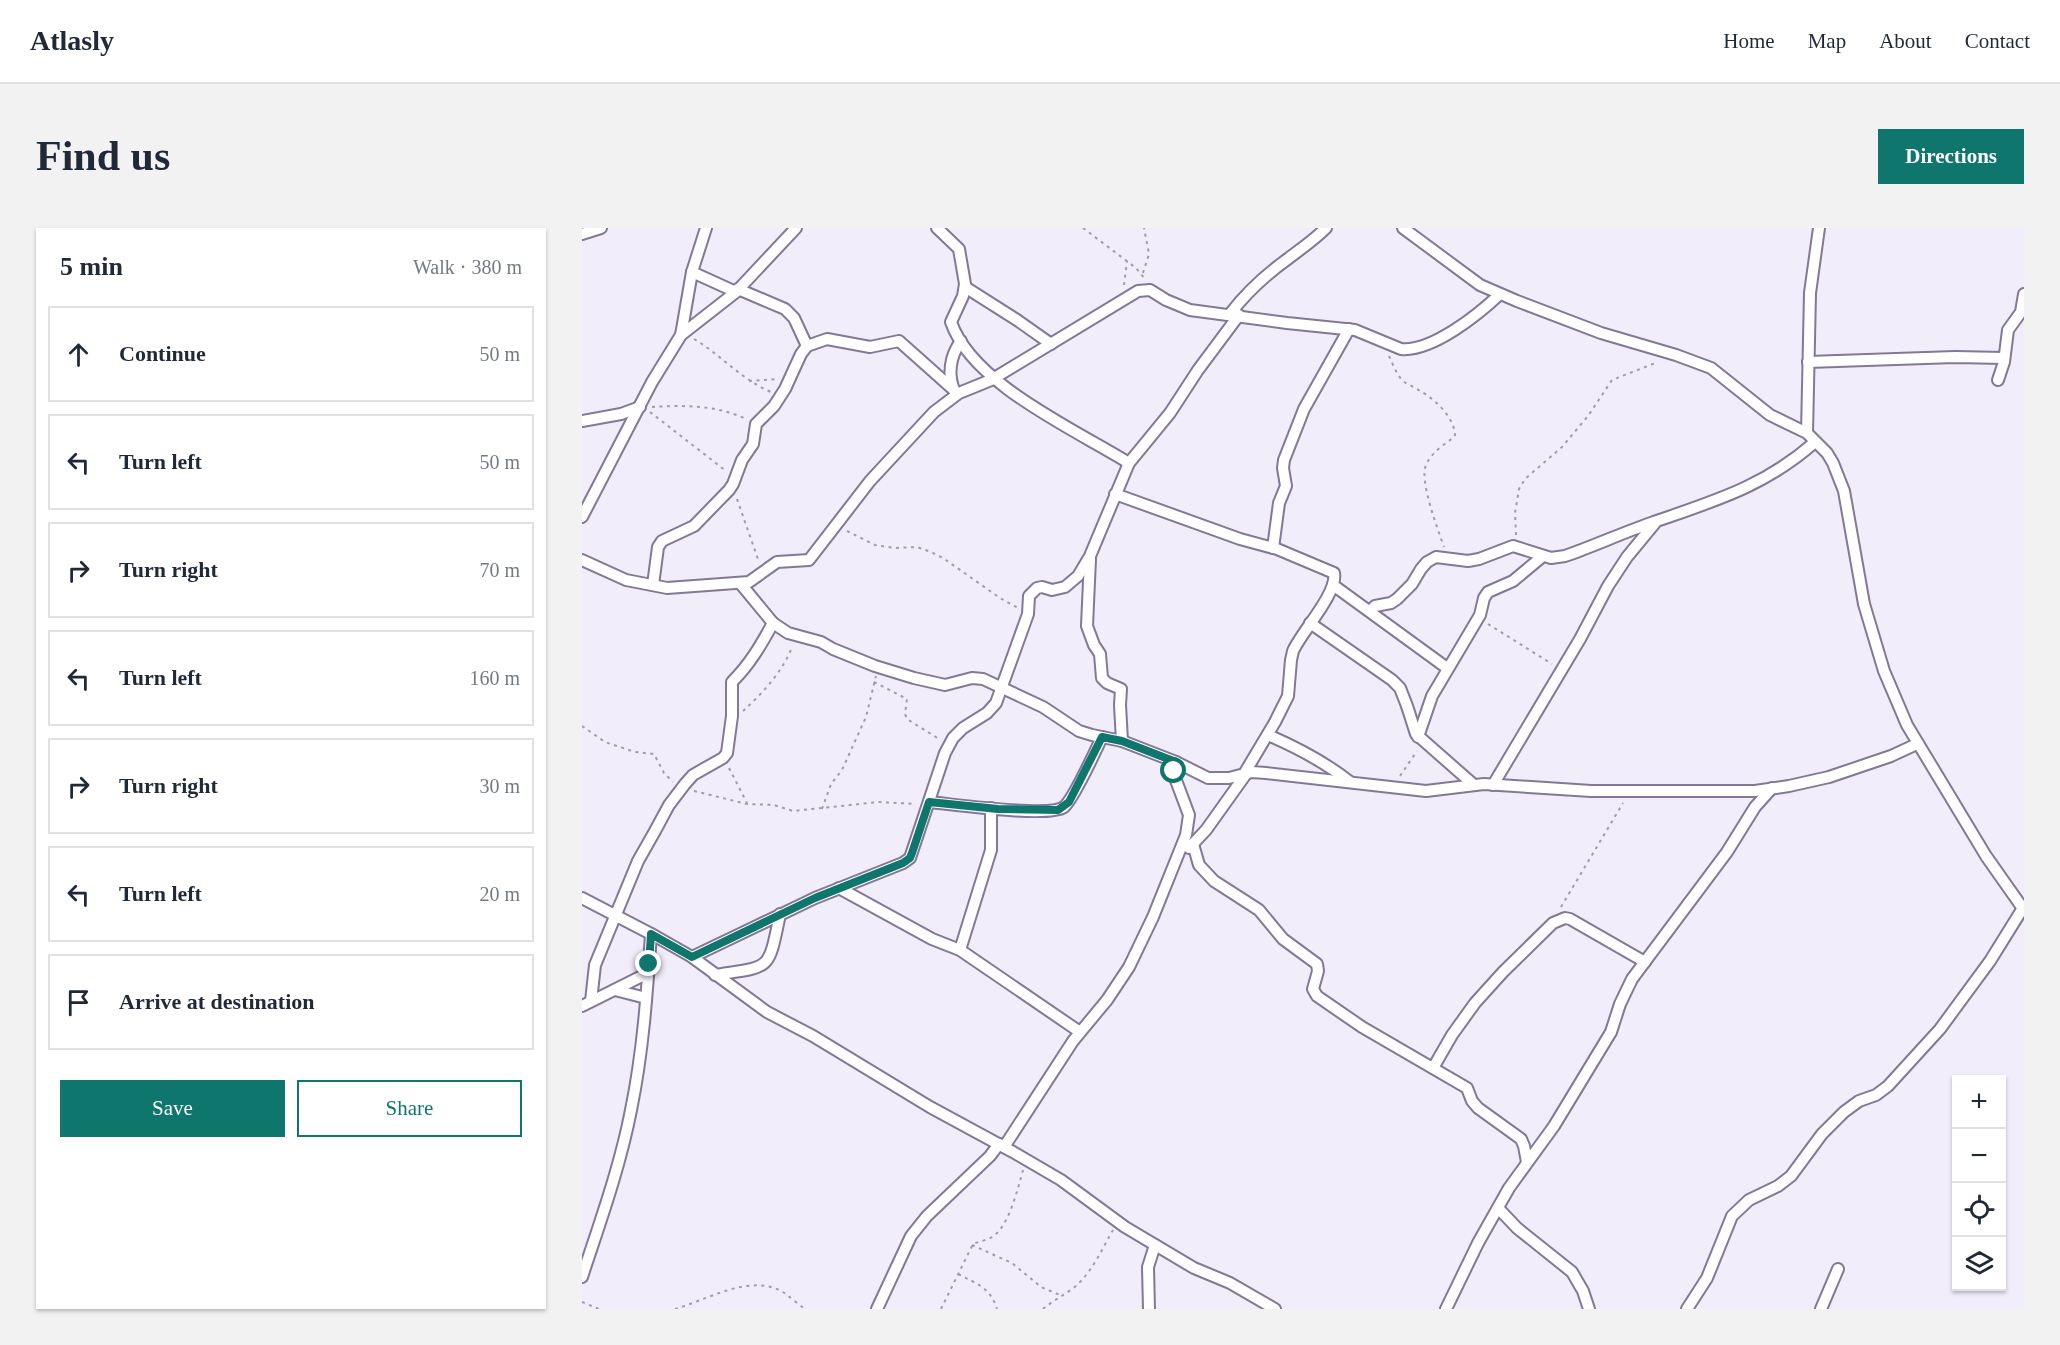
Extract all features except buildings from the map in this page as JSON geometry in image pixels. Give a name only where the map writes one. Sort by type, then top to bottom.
[{"type":"street","points":[[582,234],[601,228]]},
{"type":"street","points":[[683,334],[692,272],[706,228]]},
{"type":"street","points":[[582,517],[670,351],[683,334],[737,290],[796,228]]},
{"type":"street","points":[[937,228],[959,249],[965,287],[951,322],[969,353],[994,378],[1031,405],[1129,463]]},
{"type":"street","points":[[692,957],[780,914],[903,863],[910,858],[950,744],[963,728],[992,709],[1003,689],[1028,614],[1029,596],[1042,587],[1052,590],[1065,587],[1078,576],[1090,556],[1129,463],[1170,413],[1250,292],[1326,228]]},
{"type":"street","points":[[1403,228],[1480,285],[1600,333],[1676,355],[1711,368],[1770,415],[1811,437],[1833,463],[1844,491],[1864,604],[1884,671],[1907,725],[1986,856],[2023,909],[1990,961],[1940,1029],[1888,1086],[1883,1091],[1859,1101],[1844,1112],[1822,1134],[1791,1176],[1778,1186],[1749,1200],[1732,1216],[1707,1278],[1687,1309]]},
{"type":"street","points":[[1370,611],[1376,606],[1391,603],[1397,599],[1431,559],[1479,560],[1508,547],[1516,547],[1551,558],[1565,556],[1656,521],[1701,507],[1764,479],[1797,458],[1811,437],[1808,362],[1810,293],[1819,228]]},
{"type":"street","points":[[692,272],[785,309],[794,318],[807,346]]},
{"type":"street","points":[[965,287],[1051,344]]},
{"type":"street","points":[[582,560],[626,580],[667,588],[740,583],[753,580],[777,562],[809,560],[887,462],[956,392],[994,378],[1138,291],[1150,290],[1190,310],[1349,329],[1409,350],[1440,339],[1468,321],[1500,294]]},
{"type":"street","points":[[1998,380],[2008,330],[2021,312],[2024,294]]},
{"type":"street","points":[[1273,548],[1279,502],[1286,486],[1284,460],[1304,409],[1349,329]]},
{"type":"street","points":[[653,585],[658,547],[662,541],[694,526],[734,481],[742,460],[753,444],[756,424],[780,396],[807,346],[827,339],[870,347],[899,341],[956,392]]},
{"type":"street","points":[[956,392],[950,375],[953,354],[961,341]]},
{"type":"street","points":[[1808,362],[1955,357],[2004,358]]},
{"type":"street","points":[[582,421],[621,414],[640,407]]},
{"type":"street","points":[[1115,494],[1240,539],[1273,548],[1332,571],[1335,575],[1333,585],[1293,651],[1288,696],[1268,735],[1245,774],[1206,830],[1177,861]]},
{"type":"street","points":[[1493,785],[1562,670],[1608,586],[1627,557],[1656,521]]},
{"type":"street","points":[[1090,556],[1091,576],[1086,621],[1094,645],[1100,654],[1102,678],[1120,687],[1122,692],[1120,705],[1122,741]]},
{"type":"street","points":[[1420,739],[1427,707],[1478,618],[1488,592],[1512,581],[1543,556]]},
{"type":"street","points":[[740,583],[780,629],[821,642],[878,667],[914,678],[945,685],[978,678],[1043,707],[1079,731],[1122,741],[1176,762],[1208,778],[1229,778],[1266,772],[1426,791],[1493,785],[1630,791],[1755,791],[1829,777],[1891,756],[1917,744]]},
{"type":"street","points":[[1333,585],[1448,668]]},
{"type":"street","points":[[586,1004],[594,965],[638,861],[681,788],[693,776],[725,757],[730,747],[732,682],[762,646],[773,623]]},
{"type":"street","points":[[1310,623],[1392,680],[1400,688],[1420,739],[1474,785]]},
{"type":"street","points":[[1268,735],[1327,763],[1350,782]]},
{"type":"street","points":[[929,804],[1053,812],[1069,802],[1102,737]]},
{"type":"street","points":[[877,1309],[910,1236],[927,1216],[1002,1146],[1080,1032],[1107,1000],[1129,967],[1153,917],[1186,836],[1189,815],[1175,781],[1176,762]]},
{"type":"street","points":[[1446,1309],[1498,1208],[1527,1162],[1554,1126],[1611,1032],[1624,994],[1632,979],[1727,852],[1755,807],[1772,788]]},
{"type":"street","points":[[960,950],[991,850],[991,808]]},
{"type":"street","points":[[1193,844],[1199,865],[1214,881],[1259,910],[1282,939],[1317,964],[1318,971],[1313,989],[1317,996],[1362,1027],[1467,1088],[1472,1101],[1478,1108],[1521,1138],[1527,1162]]},
{"type":"street","points":[[839,888],[932,939],[960,950],[1080,1032]]},
{"type":"street","points":[[582,898],[692,957],[767,1012],[813,1036],[930,1107],[1061,1180],[1118,1222],[1155,1245],[1194,1268],[1230,1283],[1275,1309]]},
{"type":"street","points":[[715,975],[759,968],[767,962],[773,948],[780,914]]},
{"type":"street","points":[[1433,1068],[1452,1035],[1475,1004],[1503,972],[1553,923],[1565,918],[1570,919],[1645,962]]},
{"type":"street","points":[[582,1277],[612,1185],[631,1112],[641,1052],[651,934]]},
{"type":"street","points":[[586,1004],[648,973]]},
{"type":"street","points":[[615,990],[646,998]]},
{"type":"street","points":[[1498,1208],[1517,1228],[1572,1272],[1583,1291],[1589,1309]]},
{"type":"street","points":[[1149,1309],[1148,1267],[1155,1245]]},
{"type":"street","points":[[1821,1309],[1838,1269]]},
{"type":"path","points":[[1083,228],[1143,273],[1150,290]]},
{"type":"path","points":[[1143,228],[1149,254],[1143,273]]},
{"type":"path","points":[[1122,299],[1127,261]]},
{"type":"path","points":[[683,334],[712,350],[749,381],[780,396]]},
{"type":"path","points":[[1381,340],[1399,376],[1435,402],[1451,420],[1454,427],[1455,435],[1430,458],[1425,467],[1428,495],[1448,559]]},
{"type":"path","points":[[1516,547],[1515,513],[1519,489],[1525,479],[1562,447],[1588,416],[1612,380],[1676,355]]},
{"type":"path","points":[[749,381],[790,377]]},
{"type":"path","points":[[756,424],[724,412],[687,405],[643,407],[734,481],[750,538],[764,573]]},
{"type":"path","points":[[837,525],[875,545],[895,548],[917,547],[938,555],[1000,598],[1028,614]]},
{"type":"path","points":[[1478,618],[1562,670]]},
{"type":"path","points":[[732,721],[754,701],[778,672],[789,654],[795,634]]},
{"type":"path","points":[[822,809],[831,784],[842,770],[866,717],[878,667]]},
{"type":"path","points":[[874,682],[907,699],[907,719],[950,744]]},
{"type":"path","points":[[582,726],[605,742],[635,752],[654,754],[664,773],[681,788],[747,804],[774,806],[793,811],[879,802],[929,804]]},
{"type":"path","points":[[1391,788],[1420,739]]},
{"type":"path","points":[[725,757],[736,785],[747,804]]},
{"type":"path","points":[[1553,923],[1569,891],[1595,852],[1630,791]]},
{"type":"path","points":[[941,1309],[972,1245],[993,1237],[1000,1230],[1012,1205],[1026,1159]]},
{"type":"path","points":[[1043,1309],[1078,1284],[1092,1269],[1118,1222]]},
{"type":"path","points":[[972,1245],[1012,1263],[1041,1287],[1061,1295]]},
{"type":"path","points":[[958,1274],[987,1290],[997,1309]]},
{"type":"path","points":[[675,1309],[730,1290],[756,1286],[773,1288],[782,1292],[805,1309]]},
{"type":"path","points":[[582,1302],[599,1309]]},
{"type":"route","points":[[649,964],[651,934],[692,957],[815,898],[903,863],[910,858],[929,802],[1053,812],[1064,807],[1069,802],[1102,737],[1122,741],[1176,762],[1174,771]]}]
